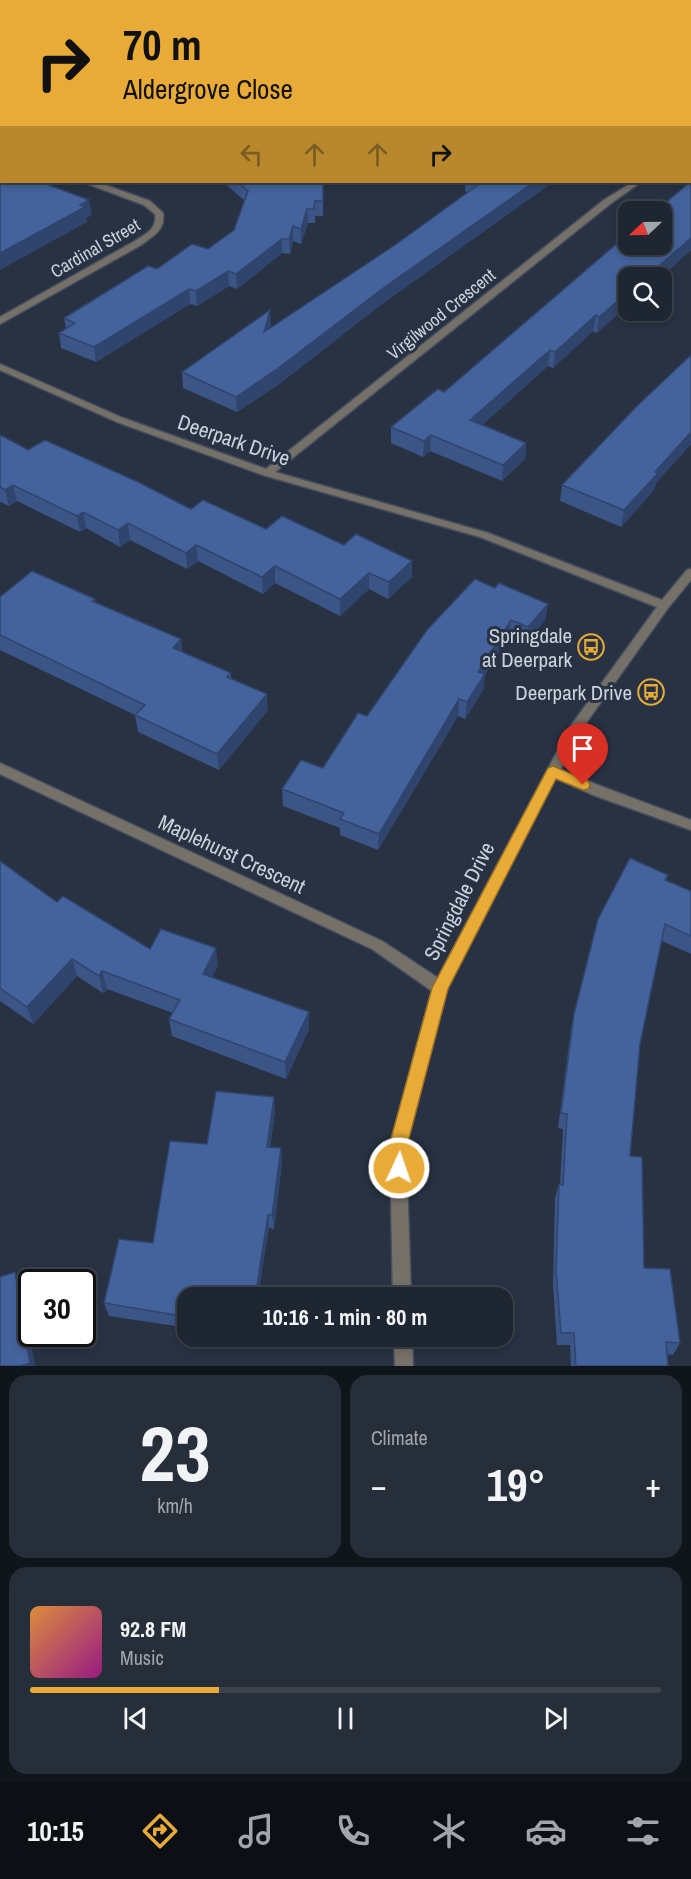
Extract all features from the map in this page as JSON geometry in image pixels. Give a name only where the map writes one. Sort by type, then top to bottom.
[{"type":"street","name":"Cardinal Street","points":[[0,321],[138,243],[154,232],[160,223],[159,213],[147,203],[94,183]]},
{"type":"street","name":"Virgilwood Crescent","points":[[267,473],[607,202],[636,183]]},
{"type":"street","name":"Deerpark Drive","points":[[0,367],[120,420],[267,473],[484,536],[664,605]]},
{"type":"street","name":"Springdale Drive","points":[[402,1287],[398,1146],[440,988],[574,730],[664,605],[691,573]]},
{"type":"street","name":"Maplehurst Crescent","points":[[0,768],[377,945],[440,988]]},
{"type":"street","points":[[553,772],[691,825]]},
{"type":"street","points":[[403,1347],[404,1366]]},
{"type":"building","points":[[0,183],[44,183],[89,200],[80,205],[85,207],[0,253]]},
{"type":"building","points":[[239,183],[323,183],[323,201],[315,201],[314,209],[307,209],[301,229],[293,226],[289,239],[282,239],[236,274],[228,271],[196,291],[189,289],[94,347],[59,333],[75,323],[64,318],[148,266],[157,269],[192,244],[208,249],[234,230],[248,191]]},
{"type":"building","points":[[481,183],[533,183],[382,289],[277,369],[236,397],[182,372],[270,310],[264,332],[395,245]]},
{"type":"building","points":[[689,183],[691,183],[691,238],[672,255],[672,201],[668,201]]},
{"type":"building","points":[[618,243],[618,255],[671,255],[658,267],[618,267],[618,301],[599,317],[596,315],[555,352],[550,350],[470,420],[526,443],[503,465],[431,435],[424,441],[391,427],[438,389],[444,392]]},
{"type":"building","points":[[691,355],[691,432],[624,510],[562,485],[636,407]]},
{"type":"building","points":[[0,435],[28,450],[45,440],[191,509],[203,500],[266,529],[282,516],[344,545],[356,534],[412,561],[389,582],[369,573],[340,599],[275,566],[262,577],[196,545],[186,553],[128,523],[118,530],[83,512],[77,516],[13,485],[5,490],[0,487]]},
{"type":"building","points":[[32,571],[95,599],[92,601],[181,639],[173,648],[231,673],[227,677],[267,694],[217,754],[135,715],[145,705],[0,635],[0,597]]},
{"type":"building","points":[[475,579],[495,588],[499,583],[548,604],[528,627],[511,620],[478,672],[485,674],[467,702],[459,699],[379,834],[340,819],[344,813],[282,789],[301,760],[323,768],[358,713],[367,716],[427,630]]},
{"type":"building","points":[[630,858],[668,875],[665,880],[691,891],[691,936],[665,924],[640,1044],[630,1156],[642,1157],[644,1268],[670,1269],[680,1343],[666,1342],[668,1366],[576,1366],[574,1333],[561,1333],[556,1271],[559,1184],[563,1185],[567,1114],[561,1113],[574,1014],[598,919]]},
{"type":"building","points":[[0,861],[57,902],[63,896],[150,949],[161,929],[216,948],[203,974],[309,1012],[285,1062],[169,1019],[180,1000],[102,971],[99,976],[72,959],[27,1007],[0,988]]},
{"type":"building","points":[[216,1091],[274,1097],[267,1147],[281,1148],[272,1215],[268,1215],[257,1287],[177,1287],[177,1315],[104,1303],[119,1239],[153,1243],[170,1141],[207,1144]]},
{"type":"building","points":[[15,1272],[18,1290],[18,1347],[27,1347],[30,1363],[21,1366],[0,1366],[0,1277]]},
{"type":"place","name":"Springdale at Deerpark","points":[[591,647]]},
{"type":"place","name":"Deerpark Drive","points":[[651,692]]},
{"type":"route","points":[[399,1168],[398,1146],[440,988],[553,772],[583,785]]}]
